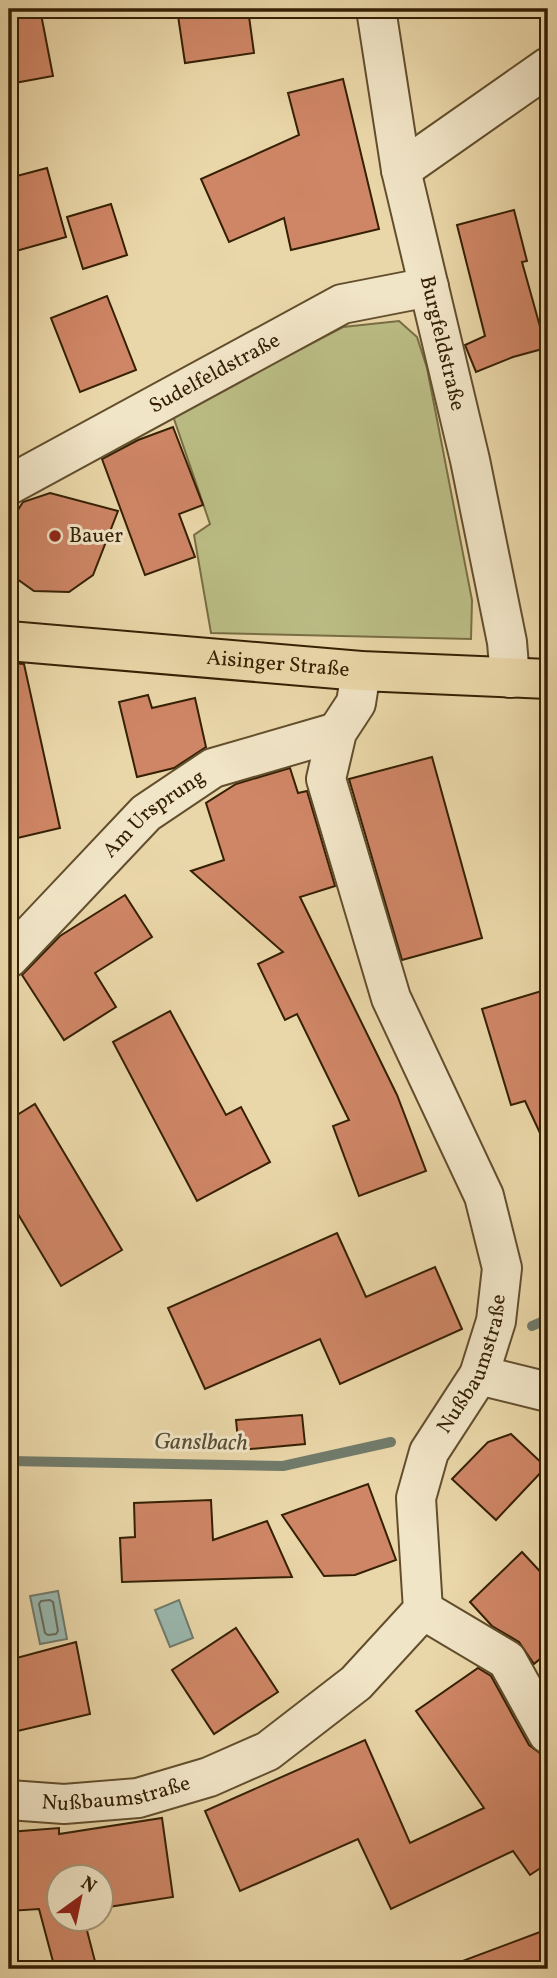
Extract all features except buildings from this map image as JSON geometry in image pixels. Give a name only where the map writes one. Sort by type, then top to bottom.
[{"type":"main road","name":"Aisinger Straße","points":[[9,641],[360,671],[548,679]]},
{"type":"street","name":"Burgfeldstraße","points":[[376,9],[401,170],[470,460],[507,642],[510,678]]},
{"type":"street","points":[[401,170],[548,67]]},
{"type":"street","name":"Sudelfeldstraße","points":[[9,485],[342,304],[429,286]]},
{"type":"street","name":"Nußbaumstraße","points":[[9,1800],[64,1804],[138,1798],[209,1777],[268,1751],[356,1683],[423,1610],[416,1498],[429,1452],[479,1375],[496,1321],[502,1268],[484,1196],[391,998],[326,779],[337,732],[356,703],[360,671]]},
{"type":"street","name":"Am Ursprung","points":[[9,958],[146,813],[213,768],[337,732]]},
{"type":"street","points":[[479,1375],[548,1392]]},
{"type":"street","points":[[423,1610],[507,1660],[548,1734]]},
{"type":"green space","points":[[399,321],[417,337],[427,368],[472,600],[471,639],[211,633],[194,535],[210,524],[173,416],[343,327]]},
{"type":"water","points":[[58,1591],[67,1639],[40,1644],[30,1596]]},
{"type":"water","points":[[179,1600],[193,1638],[170,1647],[155,1610]]},
{"type":"waterway","name":"Ganslbach","points":[[532,1326],[548,1319]]},
{"type":"waterway","name":"Ganslbach","points":[[9,1461],[283,1466],[391,1442]]},
{"type":"place","name":"Bauer","points":[[55,536]]}]
